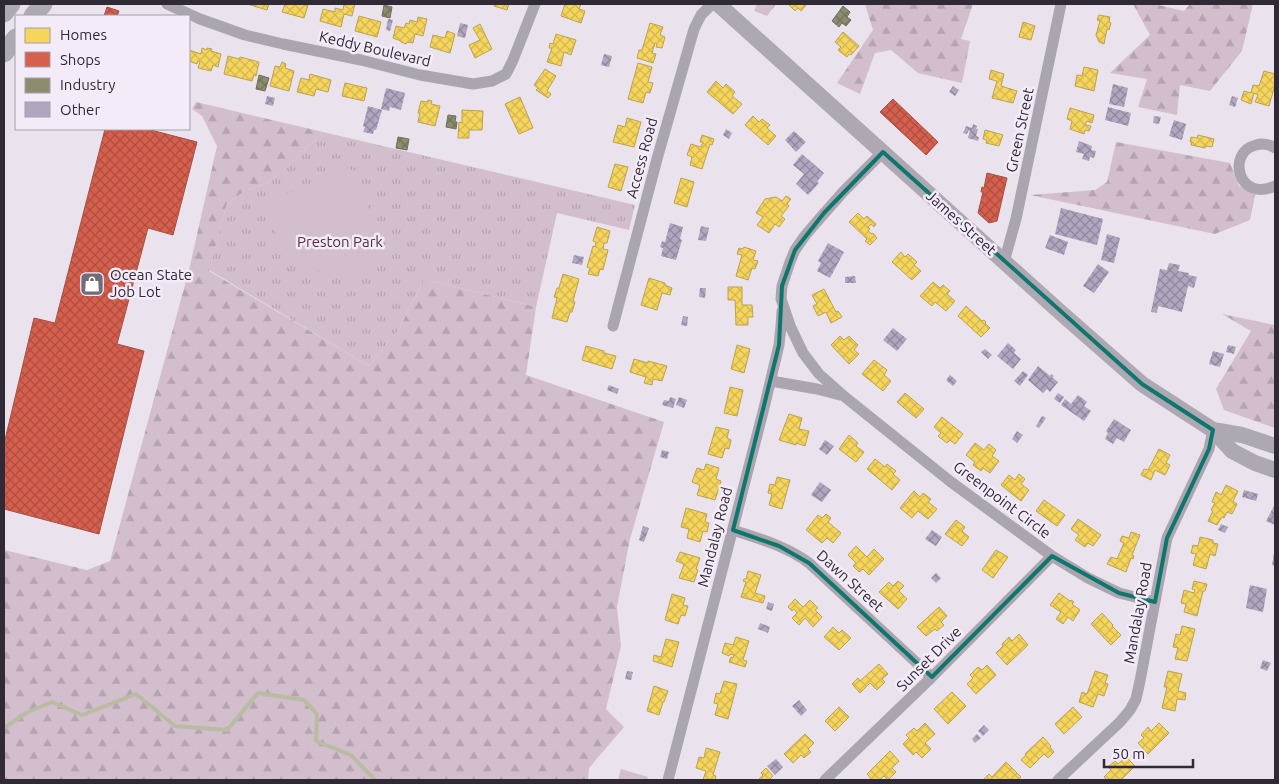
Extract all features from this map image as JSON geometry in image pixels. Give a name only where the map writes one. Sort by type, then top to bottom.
[{"type":"main road","points":[[4,13],[11,4]]},
{"type":"main road","points":[[34,15],[44,4]]},
{"type":"main road","name":"James Street","points":[[718,4],[1142,384],[1213,430],[1232,451],[1255,463],[1275,470]]},
{"type":"main road","points":[[4,53],[15,39]]},
{"type":"main road","name":"James Street","points":[[1213,430],[1242,434],[1275,446]]},
{"type":"street","name":"Keddy Boulevard","points":[[167,4],[200,19],[245,35],[420,75],[473,84],[492,81],[506,74],[535,4]]},
{"type":"street","name":"Access Road","points":[[613,326],[694,29],[701,15],[712,4]]},
{"type":"street","name":"Green Street","points":[[1004,262],[1016,219],[1061,4]]},
{"type":"street","points":[[1275,148],[1266,144],[1251,146],[1241,156],[1239,171],[1246,184],[1252,188],[1260,190],[1275,186]]},
{"type":"street","points":[[781,299],[782,286],[788,268],[795,250],[804,237],[843,192],[883,152]]},
{"type":"street","name":"Mandalay Road","points":[[668,780],[771,381],[779,345],[781,299]]},
{"type":"street","name":"Greenpoint Circle","points":[[781,299],[791,328],[803,353],[819,374],[845,397],[951,482],[1052,556],[1105,587],[1119,593],[1155,602]]},
{"type":"street","name":"Greenpoint Circle","points":[[771,381],[817,389],[845,397]]},
{"type":"street","name":"Mandalay Road","points":[[1058,780],[1120,722],[1136,699],[1167,538],[1209,449],[1213,430]]},
{"type":"street","name":"Dawn Street","points":[[733,530],[780,546],[809,563],[932,677]]},
{"type":"street","name":"Sunset Drive","points":[[825,780],[932,677],[1052,556]]},
{"type":"highlighted area","points":[[883,152],[1142,384],[1213,430],[1209,449],[1167,538],[1155,602],[1119,593],[1052,556],[932,677],[809,563],[779,546],[733,530],[779,345],[782,286],[795,250],[824,213]]},
{"type":"green space","points":[[757,4],[776,4],[767,16],[754,11]]},
{"type":"green space","points":[[865,4],[973,4],[961,39],[970,41],[962,83],[918,73],[891,50],[875,53],[860,94],[837,83],[873,30]]},
{"type":"green space","points":[[1133,4],[1154,4],[1184,11],[1190,4],[1253,4],[1242,51],[1210,91],[1180,85],[1177,115],[1138,107],[1147,79],[1110,73],[1150,35]]},
{"type":"green space","points":[[196,102],[323,132],[268,183],[245,191],[227,203],[209,271],[369,366],[399,329],[424,279],[536,307],[526,375],[664,422],[630,539],[617,607],[621,646],[606,709],[624,727],[589,768],[588,780],[4,780],[4,550],[87,570],[110,561],[189,270],[217,146],[202,116],[192,109]]},
{"type":"green space","name":"Preston Park","points":[[323,132],[635,205],[629,230],[557,213],[536,307],[424,279],[399,329],[369,366],[209,270],[227,203],[245,191],[268,183]]},
{"type":"green space","points":[[1116,142],[1230,163],[1239,186],[1255,195],[1250,220],[1215,234],[1030,195],[1095,190],[1107,182]]},
{"type":"green space","points":[[348,168],[357,173],[385,258],[366,269],[346,273],[327,273],[309,267],[293,256],[281,241],[272,223],[269,201]]},
{"type":"green space","points":[[1222,314],[1275,325],[1275,428],[1224,410],[1216,389],[1251,331]]},
{"type":"green space","points":[[621,769],[648,777],[647,780],[618,780]]},
{"type":"building: Homes","points":[[247,4],[269,4],[267,10]]},
{"type":"building: Homes","points":[[285,4],[308,5],[304,18],[282,12]]},
{"type":"building: Homes","points":[[344,4],[355,4],[352,16],[344,14],[341,27],[320,21],[323,9],[335,12],[335,8],[343,10]]},
{"type":"building: Homes","points":[[495,4],[509,4],[507,10],[494,6]]},
{"type":"building: Homes","points":[[565,4],[581,4],[579,9],[585,11],[581,23],[561,16]]},
{"type":"building: Homes","points":[[788,4],[807,4],[801,11],[798,8],[795,11]]},
{"type":"building: Homes","points":[[1099,15],[1110,17],[1109,22],[1111,23],[1109,30],[1107,29],[1104,44],[1099,42],[1096,35],[1100,21],[1097,20]]},
{"type":"building: Homes","points":[[359,16],[381,22],[377,37],[355,31]]},
{"type":"building: Homes","points":[[418,17],[427,19],[423,36],[415,34],[413,43],[407,42],[406,44],[393,38],[396,26],[404,28],[406,23],[409,24],[410,20],[417,22]]},
{"type":"building: Homes","points":[[1023,22],[1035,26],[1031,40],[1019,37]]},
{"type":"building: Homes","points":[[650,23],[663,27],[660,35],[665,37],[662,48],[656,47],[657,44],[655,43],[652,53],[656,54],[653,63],[637,58],[639,50],[642,50]]},
{"type":"building: Homes","points":[[480,24],[492,49],[475,58],[469,45],[480,40],[473,28]]},
{"type":"building: Homes","points":[[447,31],[455,34],[450,53],[430,47],[433,35],[445,38]]},
{"type":"building: Homes","points":[[843,32],[859,46],[847,57],[838,50],[841,47],[835,42]]},
{"type":"building: Homes","points":[[556,34],[576,40],[571,55],[564,52],[561,66],[547,62],[552,48],[549,48],[550,43],[553,44]]},
{"type":"building: Homes","points":[[202,48],[207,50],[207,48],[221,54],[218,67],[213,65],[211,71],[198,68],[200,62],[198,61],[197,64],[190,61],[190,50],[201,54]]},
{"type":"building: Homes","points":[[228,56],[259,62],[256,76],[254,75],[252,81],[224,74]]},
{"type":"building: Homes","points":[[282,62],[286,64],[285,68],[294,71],[289,91],[270,86],[275,66],[280,67]]},
{"type":"building: Homes","points":[[638,63],[652,67],[648,82],[653,83],[650,93],[646,92],[643,103],[628,99]]},
{"type":"building: Homes","points":[[1084,67],[1098,70],[1094,91],[1075,86],[1077,75],[1082,76]]},
{"type":"building: Homes","points":[[545,69],[556,76],[547,91],[551,94],[548,98],[536,90],[538,88],[534,85]]},
{"type":"building: Homes","points":[[991,70],[1004,74],[1001,86],[1017,91],[1013,103],[992,98],[997,81],[989,79]]},
{"type":"building: Homes","points":[[1264,71],[1275,74],[1275,85],[1269,106],[1255,102],[1258,95],[1254,93],[1251,104],[1241,100],[1244,91],[1251,93],[1253,85],[1259,86]]},
{"type":"building: Homes","points":[[310,74],[331,80],[328,92],[316,89],[314,96],[297,92],[301,78],[309,80]]},
{"type":"building: Homes","points":[[716,81],[723,88],[726,84],[735,92],[732,96],[742,104],[733,114],[707,92]]},
{"type":"building: Homes","points":[[345,83],[367,88],[364,101],[342,96]]},
{"type":"building: Homes","points":[[520,97],[533,128],[519,134],[505,104]]},
{"type":"building: Homes","points":[[428,100],[432,101],[431,104],[440,106],[435,126],[418,122],[421,101],[427,102]]},
{"type":"building: Homes","points":[[1070,108],[1094,115],[1092,123],[1087,121],[1085,125],[1091,126],[1089,131],[1085,130],[1084,134],[1070,129],[1072,121],[1067,119]]},
{"type":"building: Homes","points":[[462,110],[483,111],[482,130],[469,130],[469,138],[458,138],[459,122],[462,123]]},
{"type":"building: Homes","points":[[753,116],[759,122],[762,119],[770,125],[767,128],[776,136],[768,145],[745,125]]},
{"type":"building: Homes","points":[[627,118],[641,122],[634,147],[613,142],[618,125],[625,127]]},
{"type":"building: Homes","points":[[985,130],[1003,135],[999,146],[986,143],[987,140],[983,139]]},
{"type":"building: Homes","points":[[702,135],[714,139],[712,145],[710,144],[702,169],[690,165],[692,157],[687,155],[691,144],[701,147],[703,142],[700,142]]},
{"type":"building: Homes","points":[[1198,135],[1214,139],[1212,147],[1206,146],[1205,148],[1191,145],[1191,137],[1197,138]]},
{"type":"building: Homes","points":[[615,164],[628,167],[621,191],[608,187]]},
{"type":"building: Homes","points":[[681,178],[694,182],[687,207],[674,203]]},
{"type":"building: Homes","points":[[786,196],[791,199],[787,204],[789,206],[781,216],[785,219],[779,227],[775,224],[769,233],[757,225],[763,217],[756,213],[765,199],[776,197],[782,201]]},
{"type":"building: Homes","points":[[858,213],[864,219],[867,216],[876,224],[874,227],[871,224],[868,227],[870,229],[868,231],[877,238],[870,245],[865,241],[867,239],[849,222]]},
{"type":"building: Homes","points":[[597,227],[610,231],[607,243],[604,243],[603,249],[608,250],[603,270],[600,269],[598,276],[588,274],[590,268],[587,267],[593,246],[595,247],[596,242],[593,241]]},
{"type":"building: Homes","points":[[744,247],[756,251],[753,260],[758,261],[755,269],[752,268],[748,280],[736,276],[742,255],[737,254],[739,248],[743,249]]},
{"type":"building: Homes","points":[[901,252],[905,257],[908,254],[917,262],[914,265],[921,271],[912,280],[892,262]]},
{"type":"building: Homes","points":[[563,274],[579,279],[573,301],[575,302],[567,322],[552,318],[557,298],[554,297]]},
{"type":"building: Homes","points":[[649,278],[665,283],[665,285],[672,288],[670,295],[662,293],[657,310],[641,305]]},
{"type":"building: Homes","points":[[933,282],[940,288],[943,285],[950,291],[947,294],[955,301],[946,311],[935,302],[932,306],[920,296]]},
{"type":"building: Homes","points":[[728,287],[742,287],[742,305],[752,305],[753,317],[748,317],[748,325],[736,325],[735,300],[728,300]]},
{"type":"building: Homes","points":[[824,289],[836,312],[838,311],[842,317],[831,323],[826,312],[818,316],[813,306],[817,304],[812,295]]},
{"type":"building: Homes","points":[[966,306],[982,321],[984,320],[990,328],[981,337],[958,316]]},
{"type":"building: Homes","points":[[840,336],[844,340],[849,336],[858,345],[854,350],[859,354],[849,364],[831,345]]},
{"type":"building: Homes","points":[[737,345],[750,349],[744,373],[731,369]]},
{"type":"building: Homes","points":[[586,346],[616,356],[612,369],[582,360]]},
{"type":"building: Homes","points":[[634,359],[667,366],[662,381],[653,379],[652,385],[644,383],[646,377],[630,372]]},
{"type":"building: Homes","points":[[874,360],[887,370],[884,375],[891,381],[883,391],[862,374]]},
{"type":"building: Homes","points":[[730,387],[743,390],[737,416],[724,413]]},
{"type":"building: Homes","points":[[905,393],[924,409],[916,418],[897,402]]},
{"type":"building: Homes","points":[[789,414],[802,418],[799,429],[809,431],[805,446],[779,440]]},
{"type":"building: Homes","points":[[942,417],[963,434],[955,444],[950,440],[947,443],[938,436],[941,433],[934,427]]},
{"type":"building: Homes","points":[[716,427],[729,430],[727,438],[731,440],[729,449],[725,448],[722,458],[708,454]]},
{"type":"building: Homes","points":[[849,435],[858,443],[856,446],[864,452],[856,462],[839,449]]},
{"type":"building: Homes","points":[[975,443],[984,450],[989,444],[996,450],[992,456],[999,461],[990,473],[983,468],[981,471],[973,465],[975,462],[966,455]]},
{"type":"building: Homes","points":[[1159,449],[1170,455],[1166,463],[1170,465],[1165,475],[1155,470],[1151,480],[1141,475],[1144,469],[1148,470]]},
{"type":"building: Homes","points":[[875,459],[885,467],[887,464],[896,471],[893,474],[900,480],[892,490],[867,469]]},
{"type":"building: Homes","points":[[706,464],[719,468],[716,479],[721,481],[715,500],[697,495],[700,485],[692,482],[697,468],[704,470]]},
{"type":"building: Homes","points":[[1019,474],[1025,479],[1021,484],[1029,490],[1021,501],[1001,485],[1009,475],[1015,480]]},
{"type":"building: Homes","points":[[777,477],[790,480],[782,509],[769,505],[772,494],[768,493],[770,484],[775,485]]},
{"type":"building: Homes","points":[[1226,485],[1238,491],[1233,501],[1237,504],[1232,514],[1227,512],[1217,525],[1208,521],[1215,503],[1212,502],[1216,492],[1221,495]]},
{"type":"building: Homes","points":[[914,491],[920,497],[923,493],[931,499],[928,502],[937,509],[928,519],[918,511],[912,518],[900,508]]},
{"type":"building: Homes","points":[[1044,500],[1065,515],[1057,526],[1036,511]]},
{"type":"building: Homes","points":[[686,508],[707,514],[705,522],[709,523],[707,532],[703,531],[700,542],[687,538],[689,529],[681,527]]},
{"type":"building: Homes","points":[[826,514],[831,518],[828,522],[841,533],[833,543],[827,538],[822,543],[806,530],[818,515],[822,518]]},
{"type":"building: Homes","points":[[1078,519],[1101,535],[1093,546],[1088,543],[1085,547],[1075,540],[1079,535],[1071,529]]},
{"type":"building: Homes","points":[[956,520],[965,527],[962,531],[969,537],[962,546],[945,534]]},
{"type":"building: Homes","points":[[1131,532],[1140,535],[1132,555],[1134,556],[1133,559],[1131,558],[1126,572],[1107,564],[1111,557],[1117,559],[1124,543],[1120,541],[1122,536],[1129,538]]},
{"type":"building: Homes","points":[[1200,537],[1213,540],[1213,543],[1218,544],[1215,556],[1210,554],[1206,569],[1193,565],[1196,554],[1191,553],[1193,545],[1198,546]]},
{"type":"building: Homes","points":[[856,546],[867,557],[874,549],[884,559],[869,575],[863,569],[859,572],[853,566],[856,563],[848,555]]},
{"type":"building: Homes","points":[[996,550],[1008,557],[993,578],[982,570]]},
{"type":"building: Homes","points":[[680,552],[700,558],[694,582],[679,578],[684,564],[676,561]]},
{"type":"building: Homes","points":[[748,571],[761,575],[755,593],[765,596],[763,603],[741,597],[746,582],[743,581],[746,579]]},
{"type":"building: Homes","points":[[898,581],[904,586],[899,591],[907,599],[898,609],[879,592],[889,582],[893,586]]},
{"type":"building: Homes","points":[[1194,581],[1207,584],[1205,591],[1203,591],[1197,616],[1184,612],[1186,604],[1181,603],[1184,590],[1194,593],[1195,590],[1192,589]]},
{"type":"building: Homes","points":[[1059,593],[1074,602],[1072,604],[1080,610],[1073,621],[1068,617],[1063,624],[1056,619],[1061,612],[1050,605]]},
{"type":"building: Homes","points":[[672,594],[685,598],[683,605],[688,606],[685,616],[681,615],[678,624],[665,620]]},
{"type":"building: Homes","points":[[795,599],[803,607],[810,600],[818,608],[815,610],[822,617],[813,627],[805,618],[799,625],[792,618],[797,613],[794,609],[792,611],[788,607]]},
{"type":"building: Homes","points":[[939,607],[947,616],[941,622],[944,625],[926,636],[917,627]]},
{"type":"building: Homes","points":[[1102,613],[1121,635],[1111,645],[1091,624]]},
{"type":"building: Homes","points":[[1182,626],[1195,629],[1187,661],[1175,659],[1178,648],[1173,647],[1176,634],[1180,635]]},
{"type":"building: Homes","points":[[833,627],[839,633],[842,630],[851,638],[839,650],[824,637]]},
{"type":"building: Homes","points":[[1019,634],[1028,645],[1007,665],[996,653],[1009,637],[1012,641]]},
{"type":"building: Homes","points":[[736,637],[749,641],[743,660],[747,661],[745,667],[729,662],[734,655],[730,654],[729,656],[722,653],[725,643],[733,645]]},
{"type":"building: Homes","points":[[666,639],[679,642],[672,667],[653,661],[654,655],[661,657]]},
{"type":"building: Homes","points":[[879,664],[888,674],[882,679],[885,682],[877,690],[870,683],[860,693],[852,684],[858,678],[860,681]]},
{"type":"building: Homes","points":[[987,665],[996,675],[976,694],[967,684],[973,678],[970,675],[978,667],[982,670]]},
{"type":"building: Homes","points":[[1095,671],[1108,675],[1105,683],[1108,684],[1104,696],[1098,694],[1093,707],[1079,702],[1082,692],[1087,694]]},
{"type":"building: Homes","points":[[1168,671],[1182,674],[1178,691],[1186,693],[1185,700],[1177,699],[1175,711],[1162,708],[1167,687],[1164,687]]},
{"type":"building: Homes","points":[[724,681],[737,684],[728,719],[715,715],[718,704],[714,703],[716,693],[720,694]]},
{"type":"building: Homes","points":[[654,686],[668,691],[659,715],[647,711]]},
{"type":"building: Homes","points":[[952,692],[966,706],[948,724],[934,709]]},
{"type":"building: Homes","points":[[839,707],[849,717],[835,731],[825,721]]},
{"type":"building: Homes","points":[[1073,707],[1082,717],[1064,734],[1055,724]]},
{"type":"building: Homes","points":[[925,723],[935,734],[925,743],[931,749],[922,758],[916,752],[913,755],[903,744],[909,738],[906,735],[914,728],[917,731]]},
{"type":"building: Homes","points":[[1159,723],[1169,733],[1148,754],[1138,743],[1144,738],[1141,735],[1148,727],[1151,731]]},
{"type":"building: Homes","points":[[805,734],[814,743],[808,749],[811,752],[804,758],[801,755],[793,763],[784,754]]},
{"type":"building: Homes","points":[[1043,737],[1054,752],[1048,758],[1044,754],[1030,768],[1021,760]]},
{"type":"building: Homes","points":[[706,748],[720,752],[713,775],[716,776],[715,780],[703,780],[706,771],[696,768],[699,757],[704,758]]},
{"type":"building: Homes","points":[[890,751],[899,761],[892,768],[896,772],[888,780],[884,776],[879,780],[872,780],[867,774]]},
{"type":"building: Homes","points":[[1126,757],[1135,766],[1121,780],[1107,780],[1104,777],[1111,770],[1108,767],[1115,761],[1118,764]]},
{"type":"building: Homes","points":[[1006,762],[1021,777],[1017,780],[983,780],[989,774],[992,777]]},
{"type":"building: Homes","points":[[766,768],[773,776],[769,780],[758,780],[763,775],[761,773]]},
{"type":"building: Shops","points":[[107,7],[119,11],[117,15],[104,15]]},
{"type":"building: Shops","points":[[893,99],[938,142],[926,155],[880,112]]},
{"type":"building: Shops","points":[[105,130],[151,130],[197,142],[173,235],[148,228],[117,344],[144,351],[99,534],[4,509],[4,444],[34,318],[55,323]]},
{"type":"building: Shops","points":[[987,173],[1007,178],[997,221],[989,223],[978,213],[983,192],[981,192],[982,187],[984,188]]},
{"type":"building: Industry","points":[[384,5],[392,7],[390,18],[382,16]]},
{"type":"building: Industry","points":[[843,6],[850,12],[847,17],[851,20],[846,26],[842,23],[839,27],[832,21]]},
{"type":"building: Industry","points":[[259,75],[269,78],[265,91],[256,89]]},
{"type":"building: Industry","points":[[448,115],[456,116],[456,129],[446,127]]},
{"type":"building: Industry","points":[[398,137],[409,139],[407,150],[396,148]]},
{"type":"building: Other","points":[[388,19],[393,20],[390,31],[386,30]]},
{"type":"building: Other","points":[[460,23],[468,25],[465,38],[457,36]]},
{"type":"building: Other","points":[[604,54],[612,56],[609,67],[601,65]]},
{"type":"building: Other","points":[[1113,84],[1128,88],[1124,107],[1109,104]]},
{"type":"building: Other","points":[[953,86],[959,90],[955,96],[949,92]]},
{"type":"building: Other","points":[[386,88],[405,93],[401,110],[390,107],[389,111],[381,109]]},
{"type":"building: Other","points":[[267,96],[275,98],[273,106],[265,104]]},
{"type":"building: Other","points":[[1232,96],[1238,98],[1235,107],[1229,105]]},
{"type":"building: Other","points":[[368,106],[382,110],[373,134],[363,132]]},
{"type":"building: Other","points":[[1108,107],[1131,113],[1128,126],[1105,120]]},
{"type":"building: Other","points":[[1154,116],[1161,117],[1159,124],[1153,123]]},
{"type":"building: Other","points":[[1174,120],[1186,124],[1182,140],[1169,136]]},
{"type":"building: Other","points":[[973,124],[978,129],[976,136],[979,137],[978,141],[968,138],[970,130],[967,134],[963,133],[966,126],[972,128]]},
{"type":"building: Other","points":[[726,129],[732,133],[729,139],[723,135]]},
{"type":"building: Other","points":[[794,131],[806,142],[796,152],[785,140]]},
{"type":"building: Other","points":[[1079,141],[1092,146],[1091,150],[1096,151],[1094,158],[1090,157],[1089,161],[1082,159],[1084,154],[1076,152]]},
{"type":"building: Other","points":[[802,154],[824,173],[817,182],[819,183],[808,195],[796,184],[804,174],[793,165]]},
{"type":"building: Other","points":[[1061,208],[1103,219],[1097,245],[1055,234]]},
{"type":"building: Other","points":[[670,223],[683,227],[680,239],[682,240],[676,260],[661,256],[663,248],[660,247],[662,241],[665,242]]},
{"type":"building: Other","points":[[701,226],[709,228],[706,241],[698,240]]},
{"type":"building: Other","points":[[1107,234],[1120,238],[1114,263],[1101,260]]},
{"type":"building: Other","points":[[1050,235],[1068,242],[1064,255],[1045,248]]},
{"type":"building: Other","points":[[828,243],[844,252],[830,278],[817,271],[821,263],[818,261]]},
{"type":"building: Other","points":[[574,255],[584,257],[582,265],[572,263]]},
{"type":"building: Other","points":[[1169,263],[1180,265],[1178,271],[1197,277],[1194,288],[1188,286],[1182,312],[1158,306],[1157,313],[1151,312],[1160,269],[1167,270]]},
{"type":"building: Other","points":[[1098,264],[1109,272],[1094,293],[1083,286]]},
{"type":"building: Other","points":[[855,276],[856,283],[845,283],[845,277]]},
{"type":"building: Other","points":[[700,288],[706,288],[705,298],[699,297]]},
{"type":"building: Other","points":[[683,316],[688,317],[687,326],[681,325]]},
{"type":"building: Other","points":[[893,328],[907,339],[897,351],[883,340]]},
{"type":"building: Other","points":[[1008,343],[1016,350],[1014,353],[1021,359],[1013,369],[997,356]]},
{"type":"building: Other","points":[[1228,345],[1236,347],[1234,354],[1226,352]]},
{"type":"building: Other","points":[[985,349],[992,355],[988,359],[981,352]]},
{"type":"building: Other","points":[[1213,351],[1224,354],[1220,367],[1209,364]]},
{"type":"building: Other","points":[[1038,366],[1050,376],[1051,374],[1054,376],[1052,377],[1058,382],[1050,392],[1047,389],[1043,393],[1028,380]]},
{"type":"building: Other","points":[[1023,371],[1028,375],[1020,386],[1014,381]]},
{"type":"building: Other","points":[[950,375],[957,381],[953,386],[946,380]]},
{"type":"building: Other","points":[[609,385],[619,389],[617,394],[607,390]]},
{"type":"building: Other","points":[[1058,393],[1064,397],[1060,403],[1054,399]]},
{"type":"building: Other","points":[[1078,395],[1087,402],[1084,406],[1091,411],[1084,421],[1061,405],[1065,399],[1071,404]]},
{"type":"building: Other","points":[[670,397],[676,399],[673,408],[662,405],[664,400],[669,401]]},
{"type":"building: Other","points":[[679,397],[687,400],[684,408],[676,405]]},
{"type":"building: Other","points":[[1042,416],[1046,418],[1039,428],[1036,426]]},
{"type":"building: Other","points":[[1114,419],[1131,430],[1124,442],[1117,438],[1113,444],[1105,439],[1108,433],[1106,431]]},
{"type":"building: Other","points":[[1017,431],[1023,435],[1017,443],[1012,439]]},
{"type":"building: Other","points":[[825,440],[834,446],[827,455],[819,449]]},
{"type":"building: Other","points":[[662,450],[669,452],[667,459],[660,457]]},
{"type":"building: Other","points":[[820,482],[831,490],[822,502],[811,495]]},
{"type":"building: Other","points":[[1244,490],[1258,494],[1256,501],[1242,497]]},
{"type":"building: Other","points":[[1275,507],[1275,525],[1266,521]]},
{"type":"building: Other","points":[[1221,524],[1228,527],[1225,533],[1218,530]]},
{"type":"building: Other","points":[[643,526],[649,528],[644,542],[639,540]]},
{"type":"building: Other","points":[[932,530],[942,537],[936,546],[925,539]]},
{"type":"building: Other","points":[[1275,553],[1275,566],[1272,565]]},
{"type":"building: Other","points":[[936,573],[941,578],[936,583],[931,578]]},
{"type":"building: Other","points":[[1250,585],[1267,589],[1263,612],[1246,608]]},
{"type":"building: Other","points":[[768,602],[774,604],[772,611],[766,609]]},
{"type":"building: Other","points":[[760,623],[770,627],[768,633],[758,629]]},
{"type":"building: Other","points":[[1263,660],[1271,663],[1267,671],[1260,668]]},
{"type":"building: Other","points":[[627,671],[633,672],[631,680],[625,679]]},
{"type":"building: Other","points":[[799,700],[807,710],[801,716],[792,706]]},
{"type":"building: Other","points":[[984,725],[989,730],[983,736],[978,731]]},
{"type":"building: Other","points":[[977,734],[981,738],[975,743],[972,739]]},
{"type":"building: Other","points":[[776,759],[783,767],[775,775],[767,766]]},
{"type":"waterway","points":[[4,728],[26,713],[52,702],[82,715],[136,694],[175,726],[227,730],[258,693],[304,700],[317,714],[316,741],[351,755],[375,780]]},
{"type":"place","name":"Ocean State Job Lot","points":[[92,284]]}]
